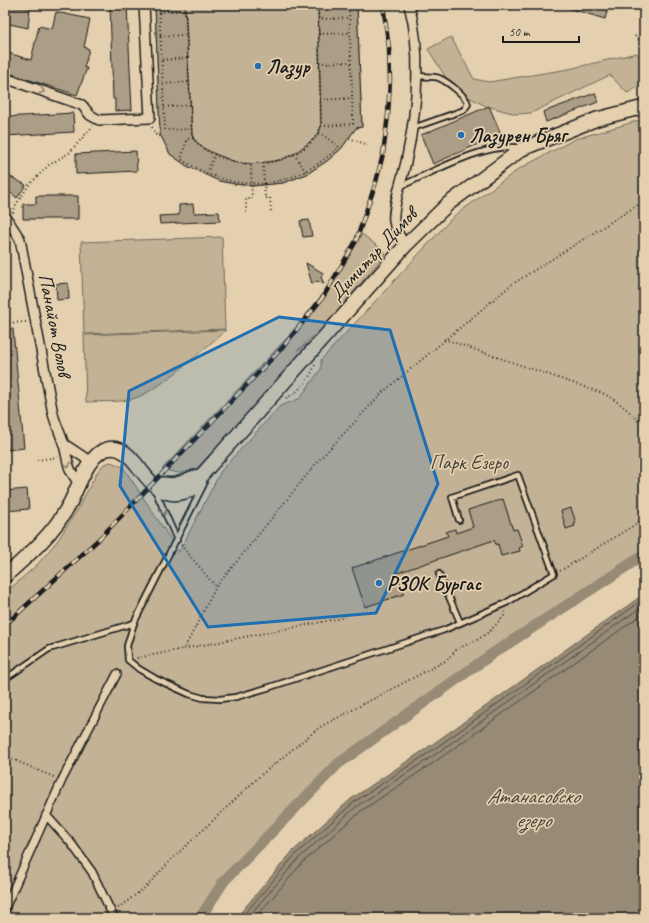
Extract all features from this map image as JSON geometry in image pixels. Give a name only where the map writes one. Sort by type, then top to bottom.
[{"type":"main road","name":"Димитър Димов","points":[[614,113],[630,102],[644,98]]},
{"type":"main road","name":"Димитър Димов","points":[[152,483],[178,485],[194,476],[201,476],[406,245],[448,204],[522,149],[564,131],[614,113],[644,107]]},
{"type":"main road","points":[[5,576],[49,534],[70,504],[79,483],[98,453],[115,448],[124,451],[152,483]]},
{"type":"street","points":[[5,78],[82,104],[90,114],[99,120],[150,118],[144,5]]},
{"type":"street","points":[[406,245],[400,238],[394,221],[394,212],[413,128],[417,76],[416,43],[409,5]]},
{"type":"street","name":"Панайот Волов","points":[[7,220],[20,239],[37,321],[53,414],[58,432],[64,444],[68,468],[79,483]]},
{"type":"street","points":[[64,444],[91,462]]},
{"type":"street","points":[[5,908],[62,780],[117,674]]},
{"type":"street","points":[[46,815],[95,876],[112,915]]},
{"type":"lane","points":[[413,128],[464,110],[468,104],[464,98],[439,78],[417,76]]},
{"type":"lane","points":[[401,186],[485,151],[510,146],[522,149]]},
{"type":"lane","points":[[201,476],[204,482],[202,488],[134,623],[127,646],[128,660],[139,669],[172,688],[202,698],[220,699],[267,688],[430,635],[506,603],[554,574],[518,475],[452,497],[459,520]]},
{"type":"lane","points":[[152,483],[177,540]]},
{"type":"lane","points":[[439,574],[460,622]]},
{"type":"lane","points":[[5,679],[49,649],[134,623]]},
{"type":"path","points":[[159,5],[165,130],[191,129]]},
{"type":"path","points":[[185,5],[191,129],[193,138],[203,148],[215,154],[238,163],[251,164],[252,199],[246,199],[246,213]]},
{"type":"path","points":[[271,211],[270,198],[265,198],[263,164],[281,160],[294,154],[315,138],[321,126],[318,5]]},
{"type":"path","points":[[321,126],[353,124],[349,5]]},
{"type":"path","points":[[159,12],[186,10]]},
{"type":"path","points":[[318,19],[350,18]]},
{"type":"path","points":[[319,34],[350,33]]},
{"type":"path","points":[[160,36],[187,34]]},
{"type":"path","points":[[635,36],[644,44]]},
{"type":"path","points":[[162,60],[188,58]]},
{"type":"path","points":[[319,64],[351,62]]},
{"type":"path","points":[[163,84],[189,82]]},
{"type":"path","points":[[320,100],[352,98]]},
{"type":"path","points":[[164,107],[190,105]]},
{"type":"path","points":[[150,118],[156,135],[162,137]]},
{"type":"path","points":[[7,220],[29,185],[49,165],[69,152],[99,120]]},
{"type":"path","points":[[193,138],[187,139],[181,159],[207,174],[238,183],[252,184],[286,180],[306,172],[326,159],[339,147],[319,132]]},
{"type":"path","points":[[349,138],[368,145]]},
{"type":"path","points":[[207,174],[215,154]]},
{"type":"path","points":[[294,154],[306,172]]},
{"type":"path","points":[[185,647],[216,587],[319,460],[383,392],[444,339],[511,285],[644,201]]},
{"type":"path","points":[[5,323],[37,321]]},
{"type":"path","points":[[444,339],[602,393],[617,400],[627,408],[644,428]]},
{"type":"path","points":[[279,400],[292,396],[313,373],[316,362]]},
{"type":"path","points":[[37,460],[66,456]]},
{"type":"path","points":[[554,574],[644,519]]},
{"type":"path","points":[[177,540],[216,587]]},
{"type":"path","points":[[112,915],[146,887],[171,860],[261,775],[320,728],[421,675],[447,660],[457,649],[477,640],[489,632],[504,616],[506,603]]},
{"type":"path","points":[[128,660],[185,647],[347,617]]},
{"type":"path","points":[[5,756],[62,780]]},
{"type":"highlighted area","points":[[279,317],[390,330],[438,484],[376,613],[208,627],[120,486],[129,391]]},
{"type":"green space","name":"Лазур","points":[[155,5],[357,5],[362,127],[356,128],[341,149],[327,161],[307,174],[283,183],[252,186],[235,184],[219,181],[187,166],[170,154],[160,134]]},
{"type":"green space","points":[[451,37],[474,79],[489,82],[569,69],[637,53],[644,62],[644,84],[627,93],[610,75],[531,113],[516,114],[486,106],[462,94],[448,81],[428,49]]},
{"type":"green space","name":"Парк Езеро","points":[[644,119],[644,556],[425,702],[338,764],[219,883],[197,918],[5,918],[5,593],[37,565],[58,540],[76,512],[98,471],[104,464],[111,462],[123,467],[179,552],[221,471],[280,406],[299,399],[321,369],[321,360],[454,216],[519,169],[575,139]]},
{"type":"green space","points":[[362,234],[386,253],[329,322],[297,351],[333,326],[193,472],[181,473],[162,469],[288,337],[329,286]]},
{"type":"green space","points":[[222,237],[225,329],[84,334],[81,242]]},
{"type":"green space","points":[[226,330],[168,379],[143,395],[121,401],[86,402],[84,335]]},
{"type":"water","name":"Атанасовско езеро","points":[[644,594],[644,918],[236,918],[292,852],[351,799],[427,748]]},
{"type":"building","points":[[110,5],[127,5],[132,110],[115,111],[115,99],[113,99]]},
{"type":"building","points":[[155,5],[185,5],[192,135],[194,140],[203,148],[215,154],[238,163],[251,164],[281,160],[294,154],[315,138],[319,132],[321,126],[318,5],[357,5],[362,127],[356,128],[341,149],[327,161],[307,174],[283,183],[252,186],[235,184],[219,181],[187,166],[170,154],[160,134]]},
{"type":"building","points":[[565,5],[609,5],[605,19],[565,7]]},
{"type":"building","points":[[5,6],[30,8],[28,28],[5,23]]},
{"type":"building","points":[[56,12],[90,19],[84,47],[89,49],[84,68],[87,68],[77,95],[5,72],[5,52],[31,60],[39,26],[52,29]]},
{"type":"building","points":[[595,93],[598,102],[546,122],[543,112]]},
{"type":"building","name":"Лазурен Бряг","points":[[489,106],[501,134],[433,164],[421,135]]},
{"type":"building","points":[[73,113],[74,132],[5,136],[5,117]]},
{"type":"building","points":[[136,151],[137,171],[76,174],[76,154]]},
{"type":"building","points":[[5,174],[26,185],[17,198],[5,188]]},
{"type":"building","points":[[36,196],[78,196],[78,219],[23,219],[23,204],[36,204]]},
{"type":"building","points":[[193,204],[194,213],[219,212],[220,221],[160,224],[159,216],[179,215],[179,205]]},
{"type":"building","points":[[309,220],[312,236],[303,237],[300,221]]},
{"type":"building","points":[[306,263],[323,273],[321,277],[324,284],[317,281],[312,284]]},
{"type":"building","points":[[68,283],[69,299],[57,300],[56,284]]},
{"type":"building","points":[[5,329],[13,329],[24,448],[7,450],[5,437]]},
{"type":"building","points":[[27,489],[29,509],[5,511],[5,491]]},
{"type":"building","points":[[503,499],[513,530],[517,529],[523,546],[519,548],[520,551],[501,556],[498,544],[496,545],[494,540],[397,573],[404,594],[365,607],[352,568],[448,536],[446,532],[455,529],[456,533],[473,527],[468,510]]},
{"type":"building","points":[[571,508],[576,523],[574,524],[575,526],[566,529],[561,511]]},
{"type":"waterway","points":[[200,918],[224,881],[338,764],[492,654],[644,555]]},
{"type":"railway","points":[[5,625],[99,539],[282,348],[323,297],[356,241],[376,182],[383,154],[388,115],[390,80],[389,48],[383,5]]},
{"type":"place","name":"Лазур","points":[[258,66]]},
{"type":"place","name":"Лазурен Бряг","points":[[461,135]]},
{"type":"place","name":"РЗОК Бургас","points":[[379,583]]}]
